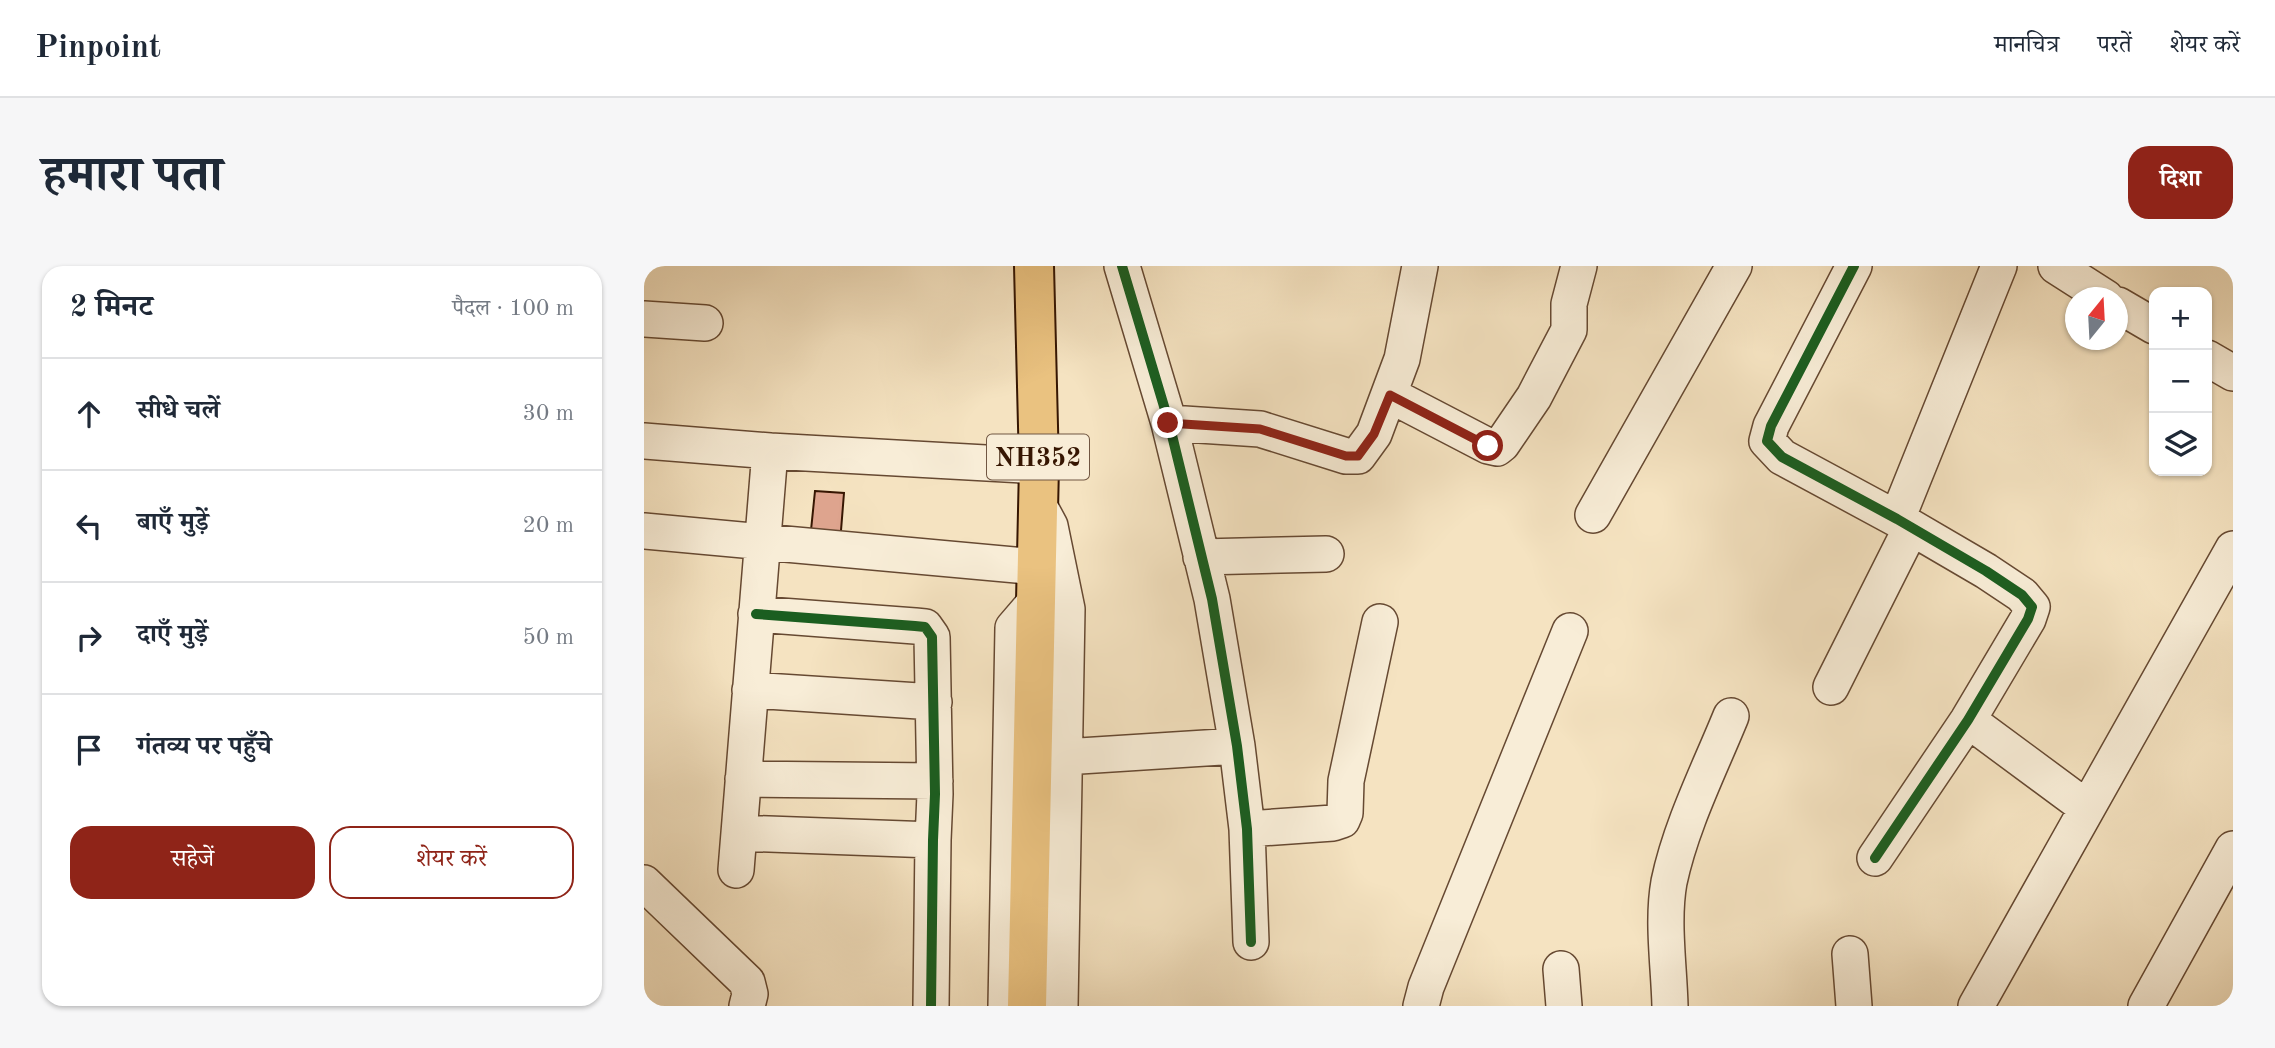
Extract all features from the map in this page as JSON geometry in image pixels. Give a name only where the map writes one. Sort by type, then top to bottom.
[{"type":"highway","name":"NH352","points":[[1027,1006],[1039,466],[1034,266]]},
{"type":"street","points":[[1122,266],[1168,423],[1212,599],[1237,746],[1247,829],[1251,943]]},
{"type":"street","points":[[1168,423],[1260,429],[1346,456],[1358,456],[1374,434],[1402,359],[1420,266]]},
{"type":"street","points":[[1390,395],[1488,446],[1497,448],[1534,397],[1569,330],[1569,304],[1579,266]]},
{"type":"street","points":[[1593,515],[1734,266]]},
{"type":"street","points":[[1854,266],[1771,426],[1768,441],[1782,457],[1904,524],[2022,595],[2032,607],[2028,619],[1968,720],[1875,858]]},
{"type":"street","points":[[1831,687],[1904,524],[1999,266]]},
{"type":"street","points":[[2056,266],[2088,287]]},
{"type":"street","points":[[2128,311],[2149,323]]},
{"type":"street","points":[[644,319],[705,323]]},
{"type":"street","points":[[2212,361],[2233,373]]},
{"type":"street","points":[[644,441],[1039,466]]},
{"type":"street","points":[[736,870],[770,451]]},
{"type":"street","points":[[1038,504],[1050,526],[1067,609],[1060,1006]]},
{"type":"street","points":[[644,531],[762,541],[1037,583],[1013,628],[1006,1006]]},
{"type":"street","points":[[1976,1006],[2233,549]]},
{"type":"street","points":[[1201,557],[1326,554]]},
{"type":"street","points":[[756,614],[925,627],[932,637],[935,781],[931,1006]]},
{"type":"street","points":[[1247,829],[1333,823],[1342,820],[1345,813],[1346,781],[1380,622]]},
{"type":"street","points":[[1421,1006],[1426,987],[1570,631]]},
{"type":"street","points":[[750,690],[934,702]]},
{"type":"street","points":[[1670,1006],[1667,918],[1669,885],[1678,846],[1731,716]]},
{"type":"street","points":[[1968,720],[2087,808]]},
{"type":"street","points":[[1065,757],[1237,746]]},
{"type":"street","points":[[743,779],[935,781]]},
{"type":"street","points":[[739,833],[933,840]]},
{"type":"street","points":[[2146,1006],[2233,849]]},
{"type":"street","points":[[644,883],[747,982],[750,994],[747,1006]]},
{"type":"street","points":[[1850,954],[1854,1006]]},
{"type":"street","points":[[1561,969],[1564,1006]]},
{"type":"building","points":[[815,491],[844,493],[840,543],[810,540]]},
{"type":"cycle path","points":[[1122,266],[1169,423],[1212,599],[1237,746],[1247,829],[1251,942]]},
{"type":"cycle path","points":[[1854,266],[1771,426],[1767,441],[1782,457],[1986,571],[2022,595],[2032,607],[2028,619],[1968,720],[1875,858]]},
{"type":"cycle path","points":[[756,614],[925,627],[932,637],[935,794],[931,1006]]},
{"type":"route","points":[[1168,423],[1260,429],[1346,456],[1358,456],[1374,434],[1390,395],[1488,446]]}]
